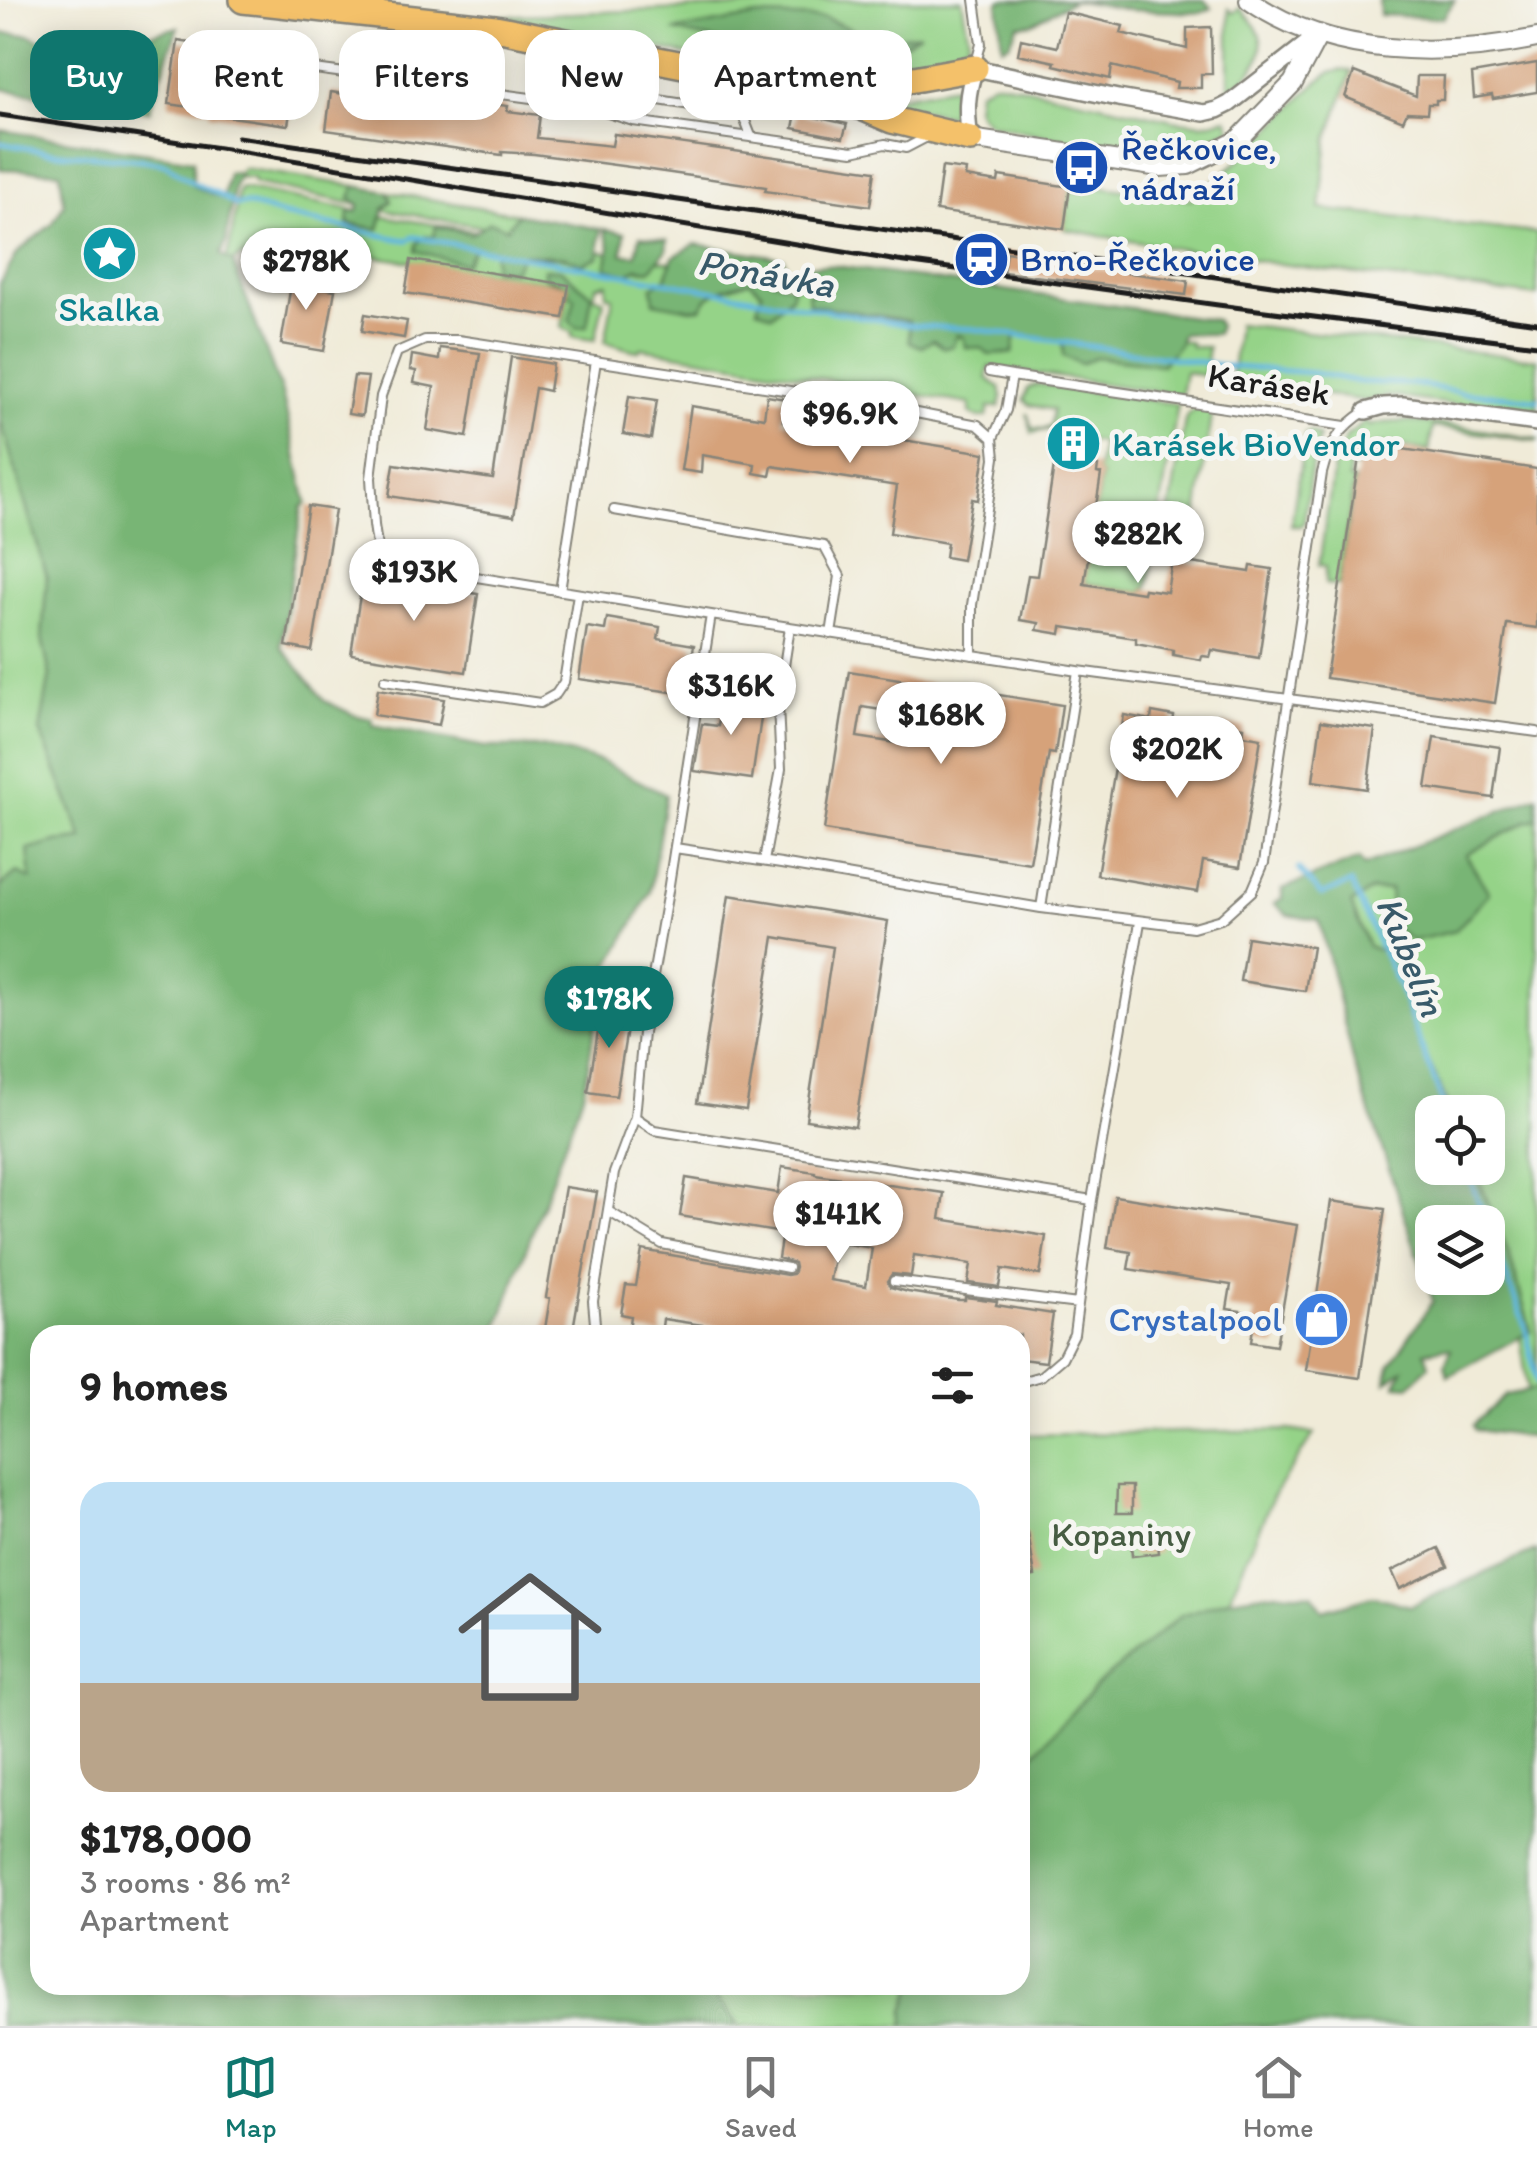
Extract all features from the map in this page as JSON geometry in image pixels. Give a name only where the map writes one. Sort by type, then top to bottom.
[{"type":"highway","points":[[243,0],[496,28],[679,64]]},
{"type":"highway","points":[[912,79],[975,68]]},
{"type":"highway","points":[[892,120],[970,139]]},
{"type":"street","points":[[1249,0],[1319,34],[1372,45],[1424,50],[1537,38]]},
{"type":"street","points":[[1319,34],[1293,83],[1254,126],[1237,141],[1188,165],[1160,167],[970,139],[966,112],[975,68],[1204,112],[1229,104],[1319,34]]},
{"type":"street","name":"Karásek","points":[[1366,411],[1403,405],[1537,423]]},
{"type":"lane","points":[[975,0],[981,44],[975,68]]},
{"type":"lane","points":[[319,70],[525,97]]},
{"type":"lane","points":[[659,100],[742,113],[751,136]]},
{"type":"lane","points":[[630,120],[853,152],[885,144],[906,148],[938,131]]},
{"type":"lane","points":[[993,438],[978,426],[849,400],[458,340],[425,340],[398,352],[381,396],[371,478],[378,552],[402,565],[832,634],[1537,732]]},
{"type":"lane","points":[[560,590],[596,361]]},
{"type":"lane","name":"Karásek","points":[[989,372],[1344,426]]},
{"type":"lane","points":[[972,655],[972,604],[995,458],[993,438],[1006,410],[1012,376]]},
{"type":"lane","name":"Karásek","points":[[675,848],[1140,922],[1193,927],[1221,919],[1252,890],[1264,863],[1327,451],[1344,426],[1366,411]]},
{"type":"lane","points":[[614,510],[824,546],[840,576],[832,634]]},
{"type":"lane","points":[[385,680],[540,703],[556,694],[564,682],[578,594]]},
{"type":"lane","points":[[595,1325],[593,1301],[614,1173],[634,1117],[643,1033],[711,615]]},
{"type":"lane","points":[[764,861],[780,768],[778,705],[790,627]]},
{"type":"lane","points":[[1041,908],[1078,671]]},
{"type":"lane","points":[[1030,1379],[1041,1376],[1062,1358],[1074,1334],[1092,1200],[1140,922]]},
{"type":"lane","points":[[634,1117],[654,1130],[1092,1200]]},
{"type":"lane","points":[[608,1211],[662,1244],[788,1268]]},
{"type":"lane","points":[[894,1281],[1078,1304]]},
{"type":"green space","points":[[817,0],[962,0],[969,40],[950,63],[912,70],[912,30],[679,30],[679,53],[659,49],[659,30],[566,30],[497,16],[738,7]]},
{"type":"green space","points":[[1074,0],[1033,23],[1018,25],[1009,44],[1002,47],[998,2]]},
{"type":"green space","points":[[1074,0],[1204,0],[1212,8],[1201,13],[1130,10]]},
{"type":"green space","points":[[1379,0],[1455,0],[1443,18],[1380,15]]},
{"type":"green space","points":[[1240,8],[1259,31],[1261,52],[1249,74],[1229,90],[1229,9],[1234,13]]},
{"type":"green space","points":[[758,16],[825,18],[853,30],[679,32],[673,31]]},
{"type":"green space","points":[[178,27],[158,85],[158,32]]},
{"type":"green space","points":[[0,33],[30,35],[30,93],[0,89]]},
{"type":"green space","points":[[1341,70],[1352,71],[1328,138],[1320,209],[1537,233],[1537,296],[1241,258],[1064,229],[1070,187],[1074,186],[1075,191],[1087,191],[1087,185],[1192,199],[1244,156],[1317,82]]},
{"type":"green space","points":[[993,82],[1173,120],[1202,124],[1227,118],[1231,128],[1174,154],[1137,152],[1041,135],[989,123],[979,114],[978,91]]},
{"type":"green space","points":[[954,86],[951,116],[912,107],[912,94]]},
{"type":"green space","points":[[0,130],[193,160],[193,186],[223,199],[228,173],[236,172],[240,177],[235,183],[221,255],[233,262],[282,393],[307,503],[302,507],[281,646],[325,701],[372,719],[373,725],[486,747],[545,747],[600,761],[666,795],[650,893],[603,978],[584,1091],[499,1325],[30,1325],[30,1995],[714,1995],[740,2026],[0,2026],[0,887],[17,873],[31,879],[28,850],[83,839],[40,731],[50,675],[42,638],[47,577],[0,418],[0,284],[18,252],[53,223],[64,204],[60,172],[0,169]]},
{"type":"green space","points":[[242,168],[355,186],[350,198],[359,205],[254,183],[253,178],[242,177]]},
{"type":"green space","points":[[355,186],[388,192],[392,201],[384,208],[379,229],[348,224],[349,212],[358,211],[359,204],[350,198]]},
{"type":"green space","points":[[242,188],[358,211],[349,225],[379,229],[383,216],[475,231],[471,234],[436,226],[474,248],[565,257],[582,264],[598,257],[599,251],[609,253],[606,268],[650,270],[659,260],[671,262],[666,278],[704,300],[750,281],[762,292],[772,315],[793,290],[791,285],[819,289],[820,293],[809,304],[909,321],[933,340],[963,337],[966,347],[983,349],[1015,333],[1063,341],[1095,357],[1162,365],[1180,340],[1191,343],[1191,347],[1208,347],[1204,376],[1185,372],[1181,395],[989,367],[987,378],[1000,388],[1002,398],[999,407],[989,407],[987,417],[979,418],[970,413],[970,404],[641,348],[635,351],[605,342],[613,297],[606,295],[607,283],[596,286],[594,296],[604,300],[595,340],[572,337],[572,332],[562,327],[568,293],[575,298],[592,295],[560,269],[569,285],[370,256],[368,275],[242,256],[233,262],[226,259]]},
{"type":"green space","points":[[388,192],[518,214],[507,228],[490,222],[483,227],[384,210],[392,201]]},
{"type":"green space","points":[[518,214],[601,229],[598,257],[582,264],[565,257],[523,254],[513,271],[493,269],[494,250],[474,248],[465,264],[416,251],[417,243],[426,236],[434,236],[436,226],[471,234],[490,222],[507,228]]},
{"type":"green space","points":[[604,229],[625,233],[622,254],[636,255],[640,236],[667,240],[666,251],[650,270],[637,268],[628,274],[606,268],[610,246]]},
{"type":"green space","points":[[695,244],[783,258],[786,265],[772,280],[791,285],[791,296],[772,315],[757,308],[762,292],[750,281],[715,293],[701,308],[654,302],[652,287],[666,278],[673,257]]},
{"type":"green space","points":[[802,265],[837,266],[1215,320],[1219,326],[1216,334],[1182,334],[1162,365],[1095,357],[1081,364],[1063,356],[1062,341],[1016,334],[1013,353],[989,355],[983,349],[966,347],[963,337],[957,335],[953,346],[944,348],[933,340],[921,347],[909,342],[909,321],[809,304],[808,293],[819,293],[819,282],[799,277],[797,272]]},
{"type":"green space","points":[[544,269],[560,269],[592,295],[587,326],[577,328],[569,321],[575,298],[568,293],[569,286],[544,277]]},
{"type":"green space","points":[[1238,324],[1537,359],[1537,415],[1387,396],[1366,401],[1231,380]]},
{"type":"green space","points":[[1037,384],[1178,404],[1147,589],[1143,593],[1084,583],[1101,475],[1097,473],[1102,443],[1051,429],[1032,433],[1027,413],[1032,428],[1043,429],[1050,426],[1053,410],[1029,405],[1024,400],[1028,388]]},
{"type":"green space","points":[[1197,408],[1212,410],[1195,530],[1167,526],[1185,420]]},
{"type":"green space","points":[[0,418],[47,577],[42,638],[50,675],[40,731],[83,839],[57,842],[32,880],[17,873],[0,887]]},
{"type":"green space","points":[[1367,421],[1369,426],[1406,422],[1452,425],[1537,441],[1433,427],[1429,451],[1386,444],[1368,449],[1356,467],[1350,466],[1349,479],[1354,480],[1339,585],[1326,584],[1326,566],[1319,565],[1335,461],[1347,436]]},
{"type":"green space","points":[[1310,432],[1319,437],[1304,522],[1291,526],[1305,434]]},
{"type":"green space","points":[[1537,796],[1537,819],[1466,855],[1489,893],[1455,931],[1412,941],[1392,926],[1390,889],[1370,891],[1351,904],[1368,946],[1404,960],[1405,1008],[1443,1095],[1415,1095],[1415,1185],[1481,1185],[1489,1205],[1415,1205],[1415,1247],[1355,1068],[1319,920],[1287,915],[1274,903],[1282,899],[1282,889],[1359,859],[1364,866]]},
{"type":"green space","points":[[1537,819],[1537,1389],[1528,1392],[1520,1337],[1531,1331],[1505,1245],[1505,1205],[1489,1205],[1481,1185],[1505,1185],[1505,1095],[1443,1095],[1405,1008],[1404,960],[1368,946],[1351,904],[1370,891],[1391,889],[1466,855]]},
{"type":"green space","points":[[1505,1245],[1531,1331],[1448,1376],[1445,1364],[1451,1349],[1425,1352],[1429,1365],[1410,1386],[1396,1385],[1403,1370],[1386,1382],[1390,1365],[1433,1301],[1431,1295],[1505,1295]]},
{"type":"green space","points":[[1537,1389],[1537,1438],[1475,1430],[1473,1425],[1506,1395]]},
{"type":"green space","name":"Kopaniny","points":[[1289,1430],[1314,1434],[1274,1494],[1229,1599],[1181,1615],[1096,1686],[1030,1758],[1030,1435]]},
{"type":"green space","points":[[1537,1550],[1537,2026],[905,2026],[910,1995],[1030,1995],[1030,1758],[1096,1686],[1181,1615],[1229,1599],[1276,1592],[1312,1594],[1323,1610],[1373,1596],[1410,1606]]},
{"type":"green space","points":[[714,1995],[910,1995],[905,2026],[740,2026]]},
{"type":"building","points":[[1065,12],[1123,26],[1121,33],[1187,49],[1187,28],[1211,27],[1212,74],[1201,74],[1201,88],[1176,88],[1177,82],[1112,66],[1110,79],[1018,54],[1021,39],[1057,47]]},
{"type":"building","points":[[178,41],[178,105],[169,104]]},
{"type":"building","points":[[1537,63],[1537,92],[1474,98],[1472,74]]},
{"type":"building","points":[[1354,72],[1416,96],[1417,76],[1444,76],[1443,100],[1428,104],[1427,113],[1407,112],[1403,121],[1345,97]]},
{"type":"building","points":[[331,92],[339,93],[339,120],[505,120],[505,106],[507,111],[525,113],[525,120],[539,120],[537,138],[612,146],[614,134],[875,171],[870,206],[637,168],[534,154],[502,155],[326,130]]},
{"type":"building","points":[[252,120],[289,120],[288,125]]},
{"type":"building","points":[[795,120],[847,124],[843,138],[793,128]]},
{"type":"building","points":[[942,167],[966,170],[965,177],[998,182],[999,176],[1070,187],[1064,229],[936,211]]},
{"type":"building","points":[[1006,252],[1188,281],[1186,295],[1003,272]]},
{"type":"building","points":[[411,260],[569,285],[563,318],[405,293]]},
{"type":"building","points":[[286,269],[306,273],[303,285],[335,290],[324,351],[281,344],[290,291],[282,289]]},
{"type":"building","points":[[365,314],[407,321],[404,338],[362,331]]},
{"type":"building","points":[[440,348],[480,353],[467,437],[427,430],[434,387],[414,383],[416,371],[410,370],[412,355],[439,360]]},
{"type":"building","points":[[511,357],[553,364],[549,391],[535,388],[514,516],[389,496],[394,464],[493,479]]},
{"type":"building","points":[[354,376],[368,377],[362,416],[348,414]]},
{"type":"building","points":[[629,396],[657,400],[651,439],[623,434]]},
{"type":"building","points":[[767,396],[786,399],[783,421],[985,453],[978,500],[972,499],[962,560],[945,557],[947,543],[890,533],[897,486],[772,466],[770,476],[754,473],[755,464],[702,455],[701,473],[681,470],[691,406],[764,418]]},
{"type":"building","points":[[1382,446],[1537,469],[1537,628],[1507,624],[1495,703],[1326,678],[1358,464],[1368,450]]},
{"type":"building","points":[[1066,455],[1098,466],[1097,473],[1101,474],[1084,584],[1143,593],[1144,589],[1167,592],[1172,560],[1250,572],[1251,566],[1272,569],[1259,658],[1212,650],[1210,657],[1202,656],[1201,660],[1136,643],[1136,638],[1062,627],[1061,634],[1037,630],[1039,623],[1020,620],[1028,575],[1037,576],[1054,466],[1058,467],[1059,460],[1065,461]]},
{"type":"building","points":[[308,506],[335,510],[312,651],[286,646]]},
{"type":"building","points":[[363,576],[478,594],[466,672],[351,654]]},
{"type":"building","points":[[607,618],[660,627],[658,639],[694,645],[686,694],[579,679],[587,627],[605,630]]},
{"type":"building","points":[[849,671],[1062,705],[1055,754],[1049,753],[1030,863],[824,830]],"holes":[[[862,707],[907,714],[903,744],[857,737]]]},
{"type":"building","points":[[725,683],[739,685],[737,701],[763,705],[752,779],[694,771],[702,724],[718,726]]},
{"type":"building","points":[[378,689],[444,699],[439,725],[374,715]]},
{"type":"building","points":[[1152,712],[1174,716],[1173,723],[1222,731],[1223,724],[1244,727],[1243,735],[1261,738],[1240,867],[1203,861],[1198,892],[1097,875],[1124,715],[1151,720]]},
{"type":"building","points":[[1321,721],[1375,729],[1367,789],[1313,781]]},
{"type":"building","points":[[1434,737],[1500,747],[1493,798],[1426,788]]},
{"type":"building","points":[[729,895],[888,921],[855,1127],[806,1120],[833,947],[774,937],[746,1110],[697,1103]]},
{"type":"building","points":[[1247,937],[1312,947],[1305,991],[1240,981]]},
{"type":"building","points":[[602,1006],[630,1011],[616,1096],[588,1092]]},
{"type":"building","points":[[782,1167],[815,1172],[944,1193],[940,1219],[1046,1236],[1040,1275],[1002,1269],[999,1287],[968,1283],[971,1264],[914,1255],[911,1276],[892,1274],[887,1281],[890,1287],[908,1292],[997,1301],[996,1305],[1053,1314],[1046,1362],[1030,1360],[1030,1325],[702,1325],[663,1319],[662,1325],[630,1325],[631,1316],[621,1314],[626,1285],[636,1286],[642,1250],[793,1274],[794,1263],[778,1258],[782,1233],[680,1216],[686,1178],[778,1193]],"holes":[[[837,1242],[872,1248],[866,1286],[830,1280]]]},
{"type":"building","points":[[565,1187],[597,1192],[574,1325],[546,1325],[550,1298],[546,1297]]},
{"type":"building","points":[[1115,1196],[1297,1225],[1276,1346],[1251,1342],[1255,1313],[1227,1309],[1231,1285],[1128,1269],[1131,1252],[1107,1248]]},
{"type":"building","points":[[1331,1201],[1385,1209],[1360,1378],[1306,1370]]},
{"type":"building","points":[[1117,1486],[1132,1486],[1132,1513],[1116,1513]]},
{"type":"building","points":[[1156,1534],[1158,1553],[1132,1556],[1131,1542]]},
{"type":"building","points":[[1030,1545],[1035,1576],[1030,1577]]},
{"type":"building","points":[[1439,1548],[1448,1566],[1400,1589],[1392,1571]]},
{"type":"waterway","name":"Ponávka","points":[[0,143],[166,164],[236,205],[247,204],[399,239],[414,237],[907,325],[974,329],[1234,367],[1537,400]]},
{"type":"waterway","name":"Kubelín","points":[[1299,869],[1321,895],[1351,883],[1402,994],[1440,1095]]},
{"type":"waterway","name":"Kubelín","points":[[1472,1185],[1480,1205]]},
{"type":"waterway","name":"Kubelín","points":[[1505,1273],[1526,1330],[1537,1383]]},
{"type":"railway","points":[[0,115],[898,261],[1537,345]]},
{"type":"railway","points":[[238,137],[1537,323]]},
{"type":"place","name":"Řečkovice, nádraží","points":[[1082,168]]},
{"type":"place","name":"Skalka","points":[[109,253]]},
{"type":"place","name":"Brno-Řečkovice","points":[[981,259]]},
{"type":"place","name":"Karásek BioVendor","points":[[1073,444]]},
{"type":"place","name":"Crystalpool","points":[[1321,1319]]}]
